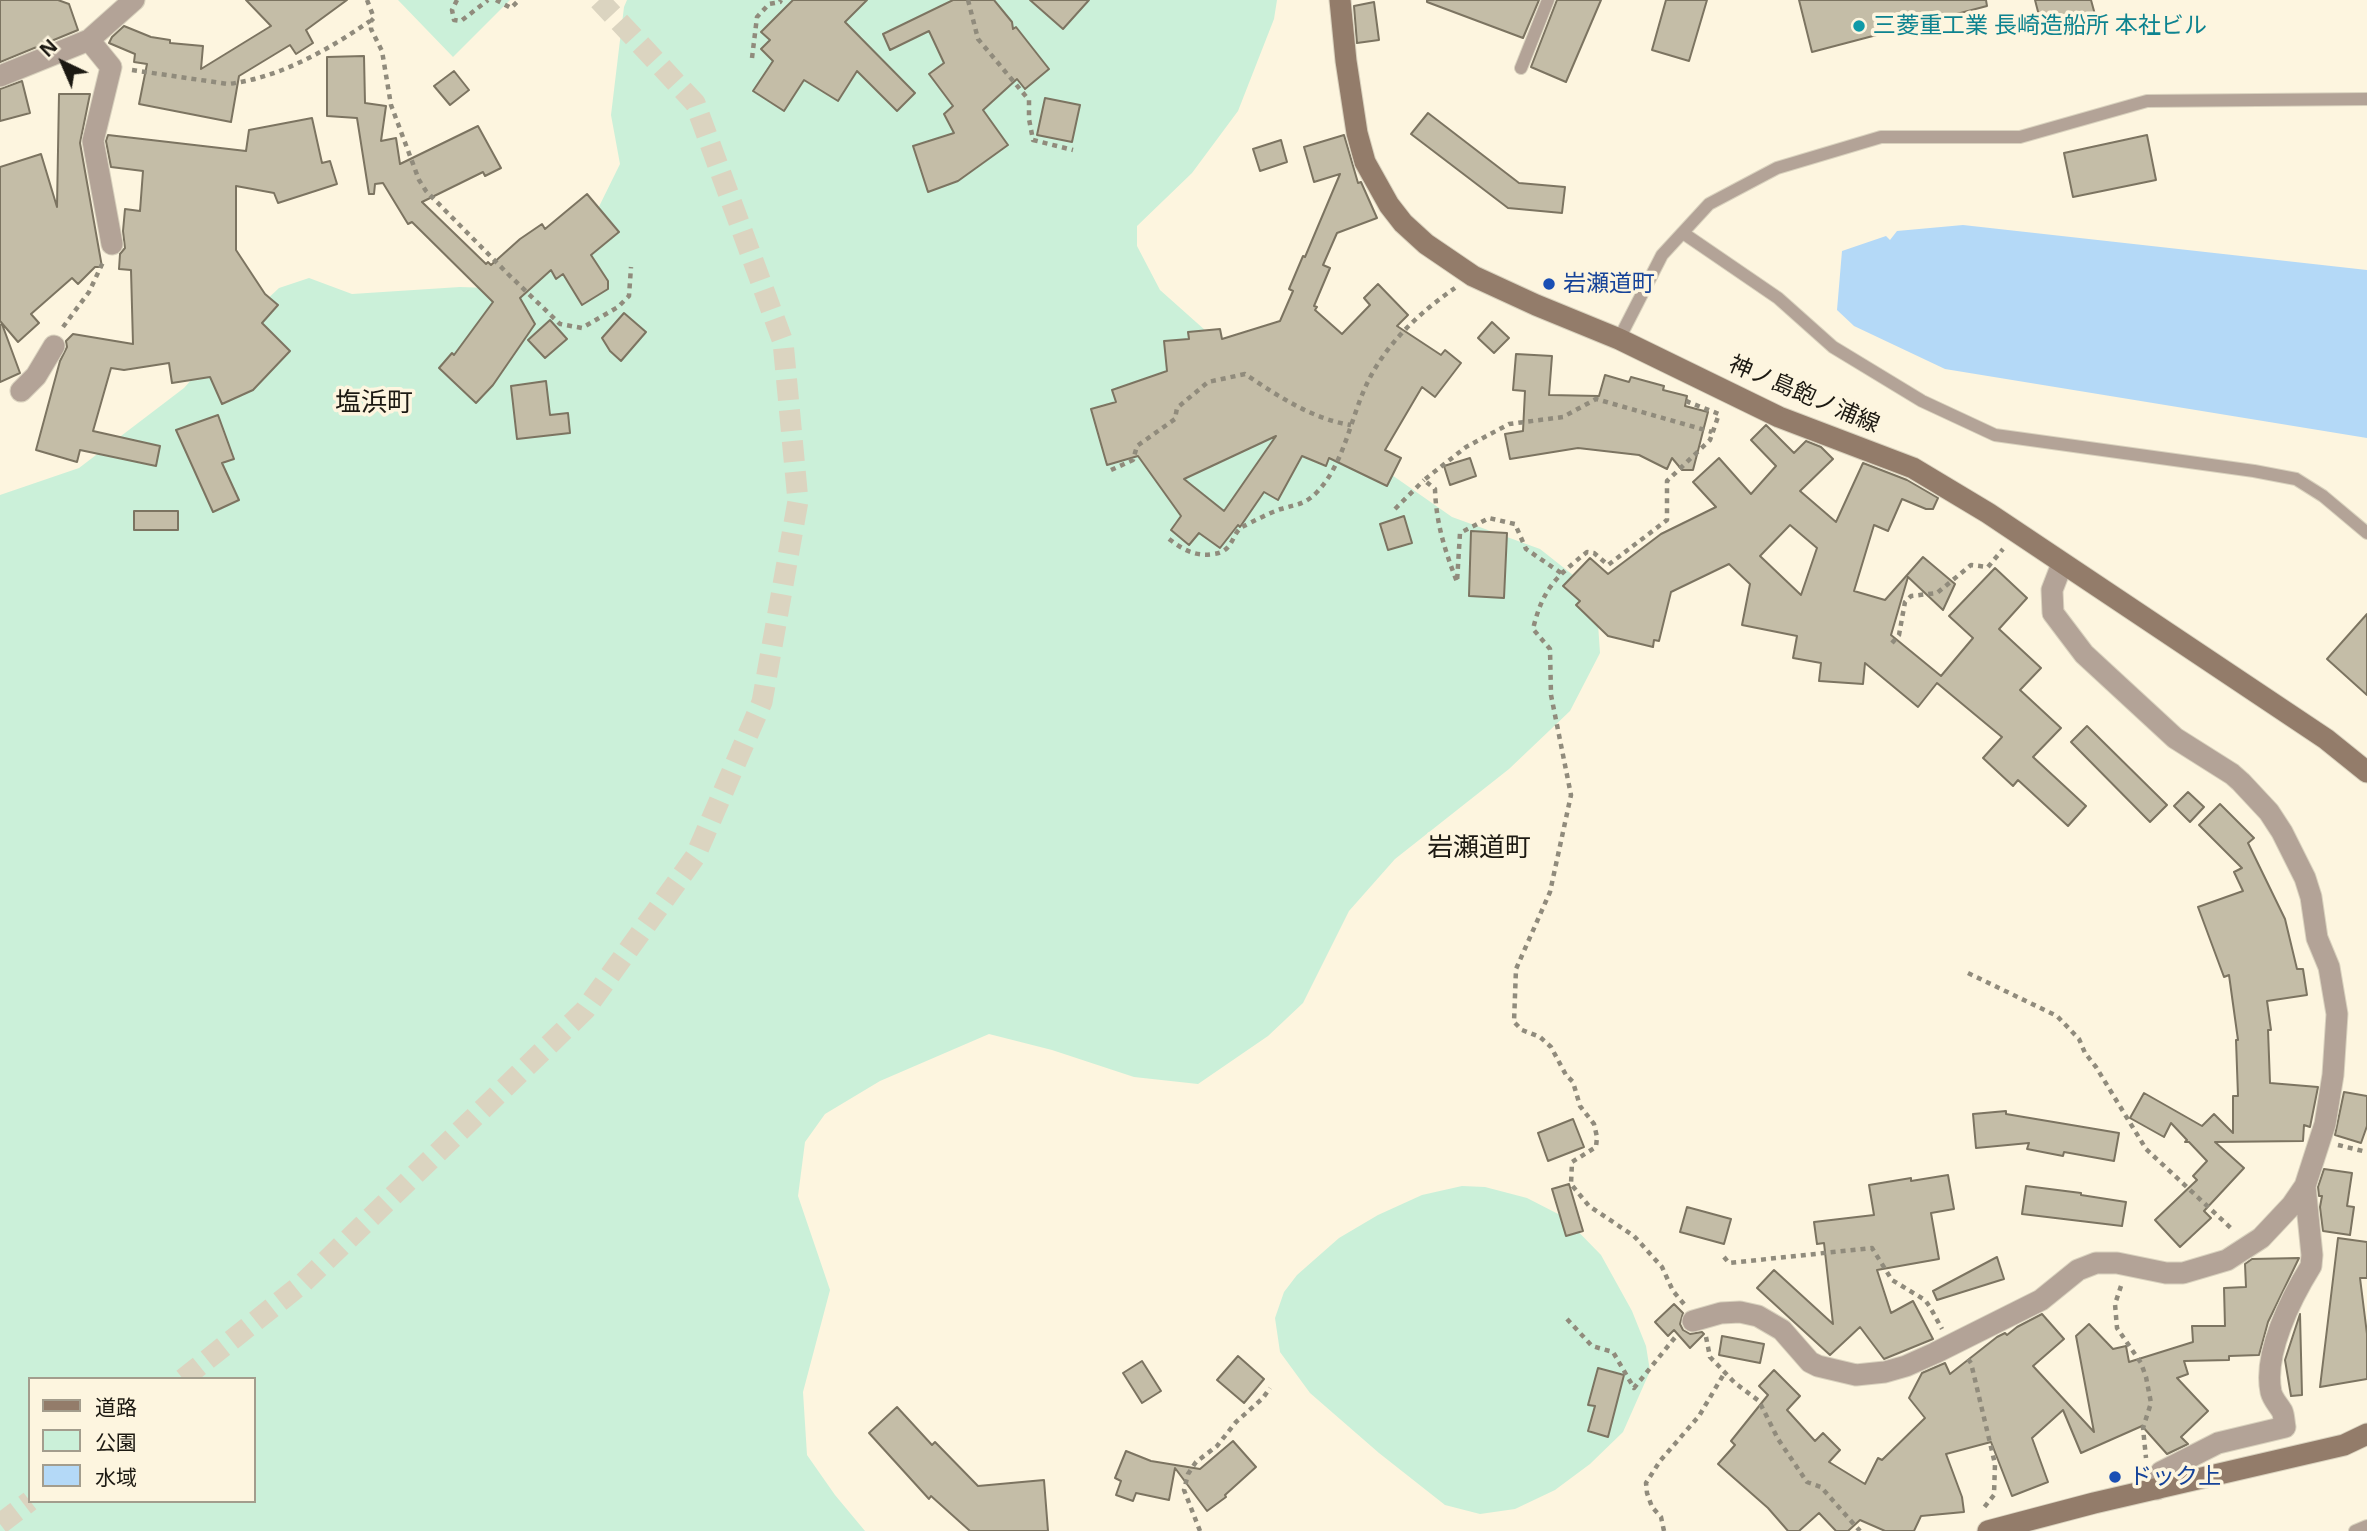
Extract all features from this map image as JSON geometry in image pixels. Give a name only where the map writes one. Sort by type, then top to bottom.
[{"type":"main road","name":"神ノ島飽ノ浦線","points":[[1340,0],[1357,133],[1365,162],[1377,188],[1403,223],[1426,244],[1473,276],[1619,339],[1779,417],[1913,468],[2018,533],[2326,740],[2367,772]]},
{"type":"main road","points":[[1988,1531],[2157,1485],[2344,1445],[2367,1434]]},
{"type":"street","points":[[0,76],[89,40],[134,0]]},
{"type":"street","points":[[89,40],[111,67],[93,141],[112,244]]},
{"type":"street","points":[[21,391],[36,376],[54,346]]},
{"type":"street","points":[[1692,1320],[1721,1313],[1740,1312],[1758,1316],[1782,1330],[1810,1362],[1856,1375],[1870,1375],[1906,1366],[1935,1353],[2041,1300],[2078,1270],[2096,1263],[2126,1264],[2166,1273],[2183,1273],[2227,1260],[2261,1238],[2305,1186],[2325,1125],[2333,1075],[2337,1014],[2329,967],[2317,938],[2311,897],[2305,878],[2269,812],[2241,782],[2175,738],[2084,654],[2053,613],[2052,590],[2063,564]]},
{"type":"street","points":[[2157,1485],[2161,1472],[2218,1443],[2285,1427],[2281,1410],[2271,1391],[2270,1374],[2280,1328],[2311,1266],[2305,1186]]},
{"type":"lane","points":[[1521,68],[1548,0]]},
{"type":"lane","points":[[1619,339],[1662,255],[1709,204],[1777,168],[1881,136],[2020,137],[2147,101],[2367,99]]},
{"type":"lane","points":[[1683,233],[1778,298],[1833,346],[1922,401],[1995,435],[2296,479],[2323,496],[2367,533]]},
{"type":"lane","points":[[2355,1531],[2367,1526]]},
{"type":"path","points":[[111,67],[228,84],[243,82],[311,57],[343,40],[374,18],[367,0]]},
{"type":"path","points":[[457,0],[452,10],[454,20],[461,21],[488,0]]},
{"type":"path","points":[[496,0],[511,8],[519,0]]},
{"type":"path","points":[[752,58],[757,17],[769,4],[781,0]]},
{"type":"path","points":[[968,0],[978,39],[1029,100],[1033,140],[1073,150]]},
{"type":"path","points":[[370,21],[382,51],[391,105],[419,180],[426,191],[550,315],[568,327],[582,328],[591,324],[618,307],[629,296],[631,267]]},
{"type":"path","points":[[54,346],[70,315],[89,292],[112,244]]},
{"type":"path","points":[[1169,539],[1185,552],[1214,555],[1231,546],[1239,529],[1279,510],[1303,504],[1318,492],[1330,476],[1363,391],[1384,352],[1435,302],[1473,276]]},
{"type":"path","points":[[1111,470],[1133,460],[1137,446],[1175,419],[1177,408],[1208,382],[1245,374],[1311,414],[1327,421],[1351,425]]},
{"type":"path","points":[[1699,378],[1688,402],[1719,414],[1710,440],[1667,481],[1667,520],[1608,565],[1587,552],[1561,573],[1540,602],[1533,629],[1550,649],[1551,695],[1571,795],[1550,892],[1516,969],[1514,1022],[1522,1030],[1540,1037],[1551,1047],[1566,1075],[1573,1082],[1580,1106],[1594,1125],[1596,1147],[1572,1163],[1571,1184],[1589,1206],[1634,1236],[1662,1268],[1673,1291],[1688,1308],[1692,1320],[1706,1337],[1710,1357],[1759,1401],[1778,1439],[1807,1482],[1821,1487],[1860,1531]]},
{"type":"path","points":[[1395,509],[1424,480],[1466,447],[1509,424],[1563,417],[1596,399],[1712,432]]},
{"type":"path","points":[[1424,480],[1435,489],[1436,512],[1443,547],[1457,582],[1460,533],[1489,518],[1515,524],[1526,549],[1561,573]]},
{"type":"path","points":[[1892,643],[1899,635],[1905,602],[1912,596],[1937,593],[1971,565],[1988,567],[2018,533]]},
{"type":"path","points":[[1968,974],[2057,1016],[2066,1023],[2079,1039],[2085,1053],[2146,1149],[2248,1246]]},
{"type":"path","points":[[2320,1142],[2367,1152]]},
{"type":"path","points":[[2126,1264],[2115,1304],[2115,1316],[2117,1328],[2141,1363],[2146,1377],[2151,1403],[2143,1428],[2144,1446],[2150,1473],[2157,1485]]},
{"type":"path","points":[[1567,1319],[1592,1346],[1613,1352],[1634,1388],[1667,1346],[1692,1320]]},
{"type":"path","points":[[1664,1531],[1661,1517],[1652,1507],[1646,1483],[1660,1461],[1699,1416],[1725,1372]]},
{"type":"path","points":[[1200,1531],[1184,1490],[1188,1474],[1196,1462],[1217,1446],[1236,1422],[1263,1398],[1270,1388]]},
{"type":"green space","points":[[398,0],[510,0],[453,57]]},
{"type":"green space","points":[[627,0],[1277,0],[1274,19],[1238,111],[1192,173],[1137,226],[1137,246],[1160,290],[1279,396],[1452,517],[1540,549],[1578,579],[1597,609],[1600,653],[1570,711],[1509,769],[1395,859],[1349,911],[1303,1003],[1268,1036],[1198,1084],[1134,1077],[1052,1050],[989,1034],[880,1081],[825,1114],[805,1142],[798,1196],[830,1290],[803,1392],[807,1455],[865,1531],[0,1531],[0,495],[79,468],[184,388],[244,321],[279,288],[309,278],[352,294],[460,287],[519,289],[584,237],[620,164],[611,115]]},
{"type":"green space","points":[[1462,1186],[1485,1187],[1527,1198],[1564,1217],[1601,1255],[1632,1311],[1646,1346],[1650,1371],[1623,1432],[1590,1464],[1555,1490],[1515,1509],[1480,1514],[1445,1505],[1379,1453],[1310,1393],[1280,1352],[1275,1318],[1284,1292],[1297,1275],[1339,1238],[1378,1215],[1422,1195]]},
{"type":"water","points":[[1963,225],[2367,270],[2367,438],[1945,369],[1854,326],[1837,310],[1842,251],[1886,236],[1890,240],[1897,231]]},
{"type":"building","points":[[0,0],[58,0],[69,4],[78,30],[0,62]]},
{"type":"building","points":[[246,0],[347,0],[306,30],[313,43],[296,54],[290,45],[239,76],[231,122],[139,104],[147,64],[134,62],[135,54],[109,43],[112,37],[124,26],[151,37],[170,40],[170,43],[203,46],[201,69],[271,26]]},
{"type":"building","points":[[793,0],[867,0],[845,22],[915,93],[897,111],[857,71],[838,101],[804,80],[784,111],[753,91],[773,61],[761,49],[770,40],[761,32]]},
{"type":"building","points":[[953,0],[994,0],[1012,22],[1013,29],[1016,27],[1049,69],[1025,89],[1017,79],[983,110],[1008,145],[958,181],[928,192],[913,146],[954,133],[944,114],[953,106],[929,74],[944,63],[929,31],[890,50],[883,34]]},
{"type":"building","points":[[1030,0],[1089,0],[1063,29]]},
{"type":"building","points":[[1427,0],[1539,0],[1523,38]]},
{"type":"building","points":[[1557,0],[1601,0],[1566,82],[1531,67]]},
{"type":"building","points":[[1666,0],[1707,0],[1689,61],[1652,50]]},
{"type":"building","name":"三菱重工業 長崎造船所 本社ビル","points":[[1799,0],[1986,0],[1987,6],[1812,52]]},
{"type":"building","name":"三菱重工業 長崎造船所 本社ビル","points":[[2035,0],[2091,0],[2097,22],[2044,35]]},
{"type":"building","points":[[1374,2],[1379,40],[1357,43],[1354,6]]},
{"type":"building","points":[[364,56],[365,103],[386,106],[381,141],[396,138],[400,164],[478,126],[501,168],[485,176],[483,172],[422,202],[486,264],[488,262],[491,265],[542,224],[545,229],[587,194],[619,232],[591,255],[608,281],[608,289],[582,305],[563,274],[556,279],[551,270],[520,298],[535,324],[493,385],[476,403],[439,368],[452,353],[454,355],[493,302],[412,222],[408,224],[383,183],[375,184],[374,194],[369,194],[357,118],[327,116],[327,57]]},
{"type":"building","points":[[454,71],[469,90],[450,105],[434,86]]},
{"type":"building","points":[[22,81],[30,113],[0,121],[0,89]]},
{"type":"building","points":[[59,94],[90,94],[80,143],[102,267],[95,267],[78,284],[72,278],[31,314],[39,323],[18,342],[0,321],[0,167],[41,154],[57,207]]},
{"type":"building","points":[[1045,98],[1080,105],[1072,142],[1037,135]]},
{"type":"building","points":[[1428,113],[1519,183],[1565,187],[1562,213],[1508,208],[1411,134]]},
{"type":"building","points":[[312,118],[322,163],[330,161],[337,184],[278,203],[274,193],[236,186],[236,250],[265,294],[278,305],[262,323],[290,351],[253,390],[222,404],[210,377],[172,383],[169,363],[124,370],[111,368],[93,431],[160,446],[156,466],[80,450],[77,462],[36,450],[60,361],[67,347],[66,341],[73,334],[133,344],[131,270],[119,269],[120,254],[125,248],[125,209],[140,211],[143,171],[111,167],[106,141],[108,135],[246,151],[249,130]]},
{"type":"building","points":[[1344,135],[1358,183],[1361,182],[1377,218],[1337,233],[1323,265],[1330,268],[1314,306],[1317,307],[1315,310],[1342,334],[1370,305],[1364,298],[1378,284],[1408,315],[1397,326],[1441,355],[1445,350],[1461,363],[1435,397],[1422,387],[1385,450],[1401,458],[1387,486],[1329,458],[1326,466],[1302,456],[1278,500],[1264,492],[1240,527],[1238,525],[1220,548],[1199,533],[1189,545],[1171,530],[1181,516],[1138,456],[1107,465],[1091,409],[1116,402],[1112,390],[1167,371],[1164,341],[1189,339],[1188,332],[1220,329],[1222,339],[1280,321],[1293,291],[1289,289],[1340,174],[1314,182],[1304,147]],"holes":[[[1276,436],[1224,511],[1184,479]]]},
{"type":"building","points":[[2147,135],[2156,180],[2073,197],[2064,153]]},
{"type":"building","points":[[1281,140],[1287,162],[1260,171],[1253,149]]},
{"type":"building","points":[[624,313],[646,332],[621,361],[610,351],[602,338]]},
{"type":"building","points":[[550,320],[567,339],[545,358],[528,340]]},
{"type":"building","points":[[1492,322],[1509,338],[1494,353],[1478,338]]},
{"type":"building","points":[[2,324],[20,373],[0,382],[0,325]]},
{"type":"building","points":[[1516,354],[1552,356],[1549,395],[1599,396],[1605,375],[1629,382],[1631,377],[1687,396],[1685,406],[1708,412],[1693,470],[1682,470],[1672,458],[1667,469],[1639,455],[1578,448],[1510,459],[1505,434],[1523,431],[1525,391],[1513,390]]},
{"type":"building","points":[[546,381],[550,415],[568,413],[570,433],[517,439],[511,386]]},
{"type":"building","points":[[218,415],[234,459],[222,463],[239,500],[213,512],[176,430]]},
{"type":"building","points":[[1766,425],[1794,453],[1806,441],[1821,447],[1833,459],[1800,491],[1836,522],[1863,463],[1907,480],[1938,498],[1933,509],[1926,509],[1902,499],[1888,531],[1874,525],[1854,591],[1885,600],[1923,557],[1955,584],[1943,610],[1908,577],[1891,635],[1941,676],[1973,638],[1949,616],[1995,568],[2027,598],[1999,629],[2041,668],[2020,690],[2061,728],[2033,757],[2086,806],[2068,826],[2018,780],[2013,786],[1983,758],[2002,737],[1937,683],[1918,707],[1865,663],[1863,684],[1819,681],[1821,663],[1793,658],[1797,636],[1742,625],[1750,584],[1729,564],[1671,592],[1659,641],[1654,640],[1653,647],[1608,636],[1576,605],[1580,601],[1563,586],[1590,558],[1608,574],[1661,534],[1716,507],[1693,482],[1719,458],[1751,494],[1776,466],[1751,440]],"holes":[[[1790,525],[1817,548],[1801,595],[1760,556]]]},
{"type":"building","points":[[1470,458],[1476,476],[1450,485],[1444,466]]},
{"type":"building","points":[[134,511],[178,511],[178,530],[134,530]]},
{"type":"building","points":[[1404,516],[1412,543],[1388,550],[1380,524]]},
{"type":"building","points":[[1471,531],[1507,533],[1504,598],[1469,596]]},
{"type":"building","points":[[2367,614],[2367,695],[2327,659]]},
{"type":"building","points":[[2087,726],[2167,805],[2150,822],[2071,742]]},
{"type":"building","points":[[2188,792],[2204,807],[2190,822],[2174,806]]},
{"type":"building","points":[[2220,804],[2254,838],[2248,843],[2285,919],[2297,969],[2303,969],[2307,995],[2267,1001],[2271,1030],[2268,1030],[2270,1083],[2318,1087],[2310,1127],[2304,1125],[2303,1141],[2215,1142],[2244,1168],[2204,1211],[2211,1218],[2180,1247],[2155,1220],[2197,1180],[2193,1176],[2207,1161],[2189,1142],[2185,1142],[2187,1140],[2171,1123],[2164,1137],[2130,1118],[2144,1093],[2202,1126],[2214,1114],[2233,1133],[2233,1096],[2238,1096],[2238,1040],[2229,975],[2224,977],[2198,907],[2243,891],[2234,872],[2242,868],[2199,825]]},
{"type":"building","points":[[2344,1092],[2367,1096],[2367,1126],[2361,1143],[2335,1135]]},
{"type":"building","points":[[2006,1111],[2006,1114],[2119,1133],[2114,1161],[2027,1149],[2029,1143],[1976,1148],[1973,1114]]},
{"type":"building","points":[[1573,1119],[1584,1147],[1548,1161],[1538,1133]]},
{"type":"building","points":[[2324,1169],[2352,1173],[2347,1206],[2354,1207],[2350,1235],[2323,1231],[2320,1207],[2322,1196],[2319,1196],[2318,1187]]},
{"type":"building","points":[[1948,1175],[1954,1209],[1931,1213],[1939,1259],[1877,1270],[1891,1313],[1913,1301],[1933,1339],[1884,1359],[1860,1327],[1830,1355],[1757,1288],[1774,1270],[1833,1324],[1824,1243],[1817,1244],[1814,1222],[1874,1215],[1869,1185]]},
{"type":"building","points":[[1569,1184],[1583,1231],[1566,1236],[1552,1189]]},
{"type":"building","points":[[2026,1186],[2126,1202],[2122,1226],[2022,1214]]},
{"type":"building","points":[[1687,1207],[1731,1219],[1724,1244],[1680,1232]]},
{"type":"building","points":[[2338,1238],[2367,1242],[2367,1278],[2360,1278],[2367,1334],[2367,1379],[2320,1387]]},
{"type":"building","points":[[1997,1257],[2004,1279],[1937,1300],[1933,1291]]},
{"type":"building","points":[[2299,1258],[2268,1322],[2259,1355],[2229,1356],[2229,1360],[2184,1361],[2188,1374],[2177,1378],[2208,1411],[2181,1437],[2188,1444],[2167,1454],[2142,1426],[2081,1453],[2063,1410],[2032,1438],[2048,1482],[2012,1496],[1991,1442],[1946,1454],[1962,1497],[1964,1512],[1921,1516],[1914,1531],[1885,1531],[1860,1520],[1848,1531],[1836,1531],[1819,1513],[1799,1531],[1788,1531],[1768,1508],[1718,1464],[1735,1445],[1731,1441],[1768,1395],[1759,1386],[1774,1370],[1800,1396],[1787,1410],[1815,1441],[1823,1433],[1840,1450],[1829,1462],[1865,1484],[1878,1458],[1882,1460],[1925,1418],[1909,1398],[1922,1373],[1945,1363],[1950,1374],[1997,1337],[2005,1333],[2007,1335],[2042,1314],[2064,1339],[2033,1366],[2094,1432],[2076,1336],[2089,1324],[2113,1349],[2126,1346],[2129,1362],[2193,1342],[2192,1326],[2225,1326],[2224,1288],[2246,1287],[2245,1264],[2252,1259]]},
{"type":"building","points":[[1674,1304],[1683,1313],[1680,1324],[1683,1330],[1690,1334],[1704,1334],[1690,1348],[1674,1330],[1668,1336],[1655,1322]]},
{"type":"building","points":[[2300,1314],[2302,1395],[2291,1396],[2285,1360]]},
{"type":"building","points":[[1722,1336],[1764,1344],[1760,1363],[1719,1355]]},
{"type":"building","points":[[1238,1356],[1264,1379],[1244,1403],[1217,1380]]},
{"type":"building","points":[[1142,1361],[1161,1391],[1142,1403],[1123,1373]]},
{"type":"building","points":[[1598,1368],[1624,1375],[1608,1437],[1588,1431],[1595,1406],[1588,1405]]},
{"type":"building","points":[[897,1407],[932,1445],[935,1442],[978,1486],[1044,1480],[1048,1531],[970,1531],[931,1496],[929,1499],[869,1433]]},
{"type":"building","points":[[1233,1441],[1256,1467],[1225,1495],[1226,1497],[1207,1511],[1175,1468],[1169,1500],[1136,1493],[1133,1501],[1116,1495],[1121,1481],[1115,1478],[1126,1451],[1151,1461],[1200,1469]]},
{"type":"tunnel","points":[[186,1377],[303,1283],[585,1010],[695,857],[762,702],[798,501],[783,342],[695,103],[599,0]]},
{"type":"tunnel","points":[[0,1524],[28,1503]]},
{"type":"place","name":"三菱重工業 長崎造船所 本社ビル","points":[[1859,26]]},
{"type":"place","name":"岩瀬道町","points":[[1549,284]]},
{"type":"place","name":"ドック上","points":[[2115,1477]]},
{"type":"district","name":"塩浜町","points":[[374,404]]},
{"type":"district","name":"岩瀬道町","points":[[1479,849]]}]
